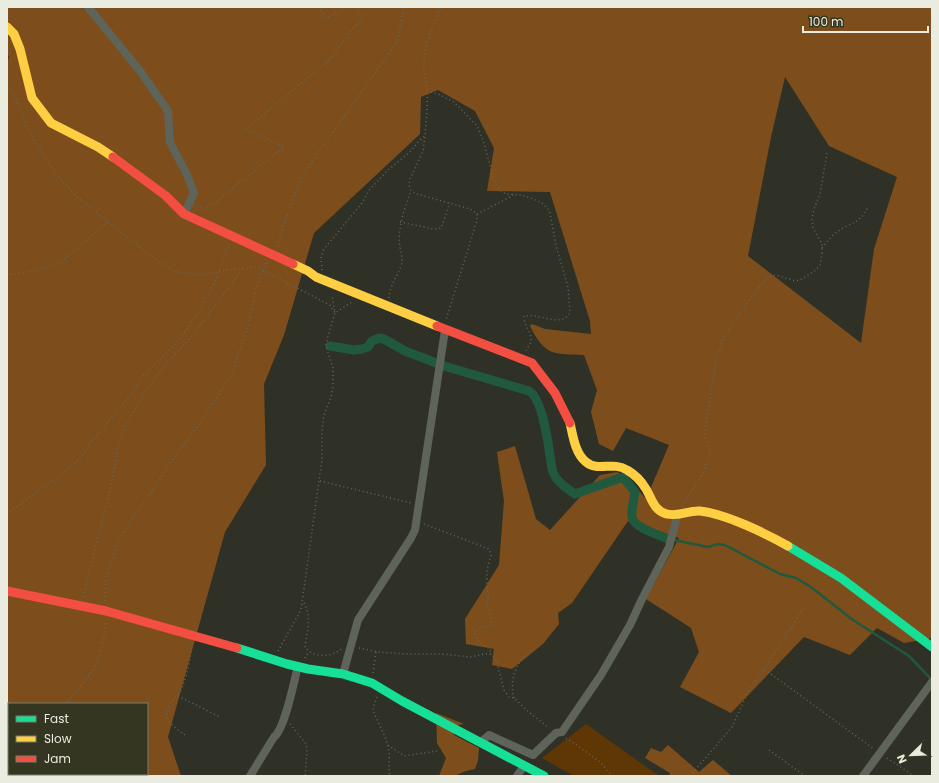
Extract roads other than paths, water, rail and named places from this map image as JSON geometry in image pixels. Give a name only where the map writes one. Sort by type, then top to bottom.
[{"type":"street","points":[[88,7],[140,71],[168,111],[170,142],[188,177],[194,193],[184,214]]},
{"type":"street","points":[[7,27],[14,34],[20,49],[32,98],[51,123],[98,147],[131,169],[166,196],[184,214],[308,271],[316,277],[330,283],[444,330],[532,363],[554,391],[569,422],[574,443],[584,460],[592,466],[598,467],[610,465],[624,468],[646,489],[652,503],[658,509],[667,514],[698,511],[724,517],[759,530],[822,565],[932,647]]},
{"type":"street","points":[[343,674],[358,620],[412,538],[415,530],[444,330]]},
{"type":"street","points":[[481,742],[489,736],[533,755],[556,733],[562,732],[601,675],[630,625],[669,547],[678,514]]},
{"type":"street","points":[[7,591],[106,611],[239,648],[273,660],[308,669],[343,674],[376,686],[544,776]]},
{"type":"street","points":[[250,776],[279,731],[285,715],[298,666]]},
{"type":"street","points":[[863,776],[879,752],[932,682]]},
{"type":"street","points":[[517,776],[524,766]]},
{"type":"waterway","points":[[330,346],[354,350],[362,349],[368,347],[372,341],[379,338],[384,339],[405,351],[444,366],[529,391],[534,396],[542,415],[552,469],[555,477],[575,494],[623,477],[635,492],[632,511],[634,521],[642,528],[668,539]]},
{"type":"waterway","points":[[674,540],[708,547],[718,544],[725,545],[780,574],[796,578],[811,587],[853,620],[909,656],[930,678]]}]
